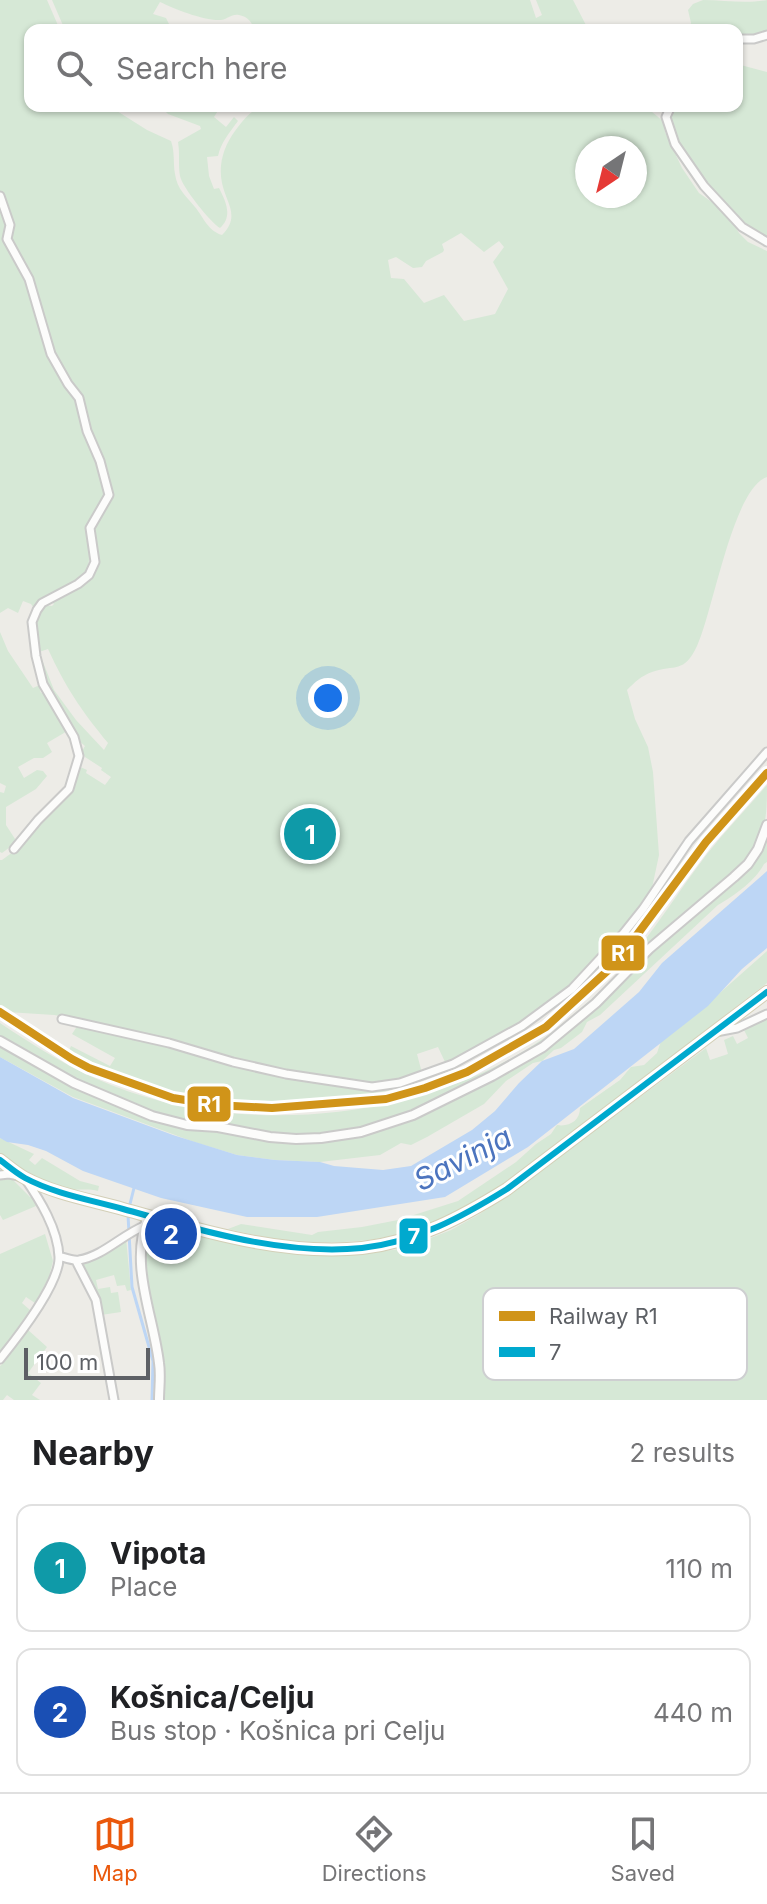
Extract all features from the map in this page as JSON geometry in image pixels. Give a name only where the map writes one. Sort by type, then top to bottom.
[{"type":"main road","points":[[0,1160],[24,1177],[54,1190],[146,1221],[305,1249],[363,1248],[409,1238],[442,1226],[507,1189],[767,992]]},
{"type":"street","points":[[743,39],[767,35]]},
{"type":"street","points":[[668,112],[666,117],[675,144],[697,175],[742,227],[767,242]]},
{"type":"street","points":[[0,196],[10,225],[7,239],[29,279],[51,354],[79,398],[109,495],[90,528],[95,562],[89,575],[42,603],[32,622],[43,684],[74,737],[79,756],[69,789],[14,849]]},
{"type":"street","points":[[62,1019],[286,1074],[372,1087],[400,1083],[453,1064],[522,1026],[572,989],[623,934],[689,841],[767,752]]},
{"type":"street","points":[[0,1041],[74,1083],[152,1116],[187,1125],[296,1139],[361,1132],[413,1115],[543,1047],[596,1003],[649,949],[748,864],[758,849],[767,825]]},
{"type":"street","points":[[713,1033],[737,1028],[767,1014]]},
{"type":"street","points":[[0,1175],[24,1177],[50,1220],[59,1256],[57,1273],[49,1288],[0,1359]]},
{"type":"street","points":[[59,1256],[76,1261],[95,1254],[146,1221]]},
{"type":"street","points":[[146,1221],[142,1287],[159,1364],[159,1400]]},
{"type":"street","points":[[76,1261],[96,1300],[114,1400]]},
{"type":"green space","points":[[0,0],[47,0],[57,24],[24,24],[24,112],[118,112],[171,141],[180,188],[210,227],[222,235],[231,222],[231,209],[221,176],[223,156],[231,137],[252,112],[652,112],[664,122],[665,132],[682,168],[699,193],[726,212],[748,242],[767,251],[767,477],[755,486],[734,526],[703,629],[692,655],[683,664],[645,675],[627,690],[635,719],[648,747],[653,772],[659,855],[652,888],[620,933],[564,991],[473,1052],[445,1062],[438,1047],[417,1054],[422,1073],[373,1085],[272,1070],[80,1019],[7,1012],[0,1007],[0,860],[17,849],[69,791],[78,766],[105,785],[111,777],[85,757],[82,751],[85,746],[43,680],[33,623],[44,605],[52,606],[55,598],[77,583],[88,571],[91,555],[88,527],[89,562],[85,573],[65,590],[34,608],[23,601],[18,613],[8,608],[0,613]],"holes":[[[461,233],[484,252],[499,241],[504,247],[493,262],[508,289],[495,314],[464,321],[444,295],[424,303],[404,279],[391,278],[388,260],[396,257],[413,268],[422,267],[426,261],[443,252],[442,244]],[[48,649],[61,676],[108,743],[104,750],[54,690],[39,652]]]},
{"type":"green space","points":[[52,0],[530,0],[536,18],[542,15],[536,0],[573,0],[585,24],[252,24],[246,18],[234,15],[221,20],[206,19],[160,2],[153,14],[166,18],[169,24],[62,24]]},
{"type":"green space","points":[[703,0],[767,0],[767,33],[743,35],[743,24],[691,24],[688,10]]},
{"type":"green space","points":[[743,66],[767,72],[767,244],[754,238],[728,205],[702,187],[675,138],[670,119],[672,112],[743,112]]},
{"type":"green space","points":[[166,112],[217,112],[214,117],[226,127],[234,117],[238,121],[218,156],[207,157],[214,189],[219,188],[227,209],[226,219],[220,228],[197,204],[180,176],[178,142],[201,129],[200,126]]},
{"type":"green space","points":[[0,632],[8,651],[33,688],[42,684],[44,688],[40,690],[41,693],[45,692],[69,730],[47,743],[52,752],[18,767],[24,778],[37,770],[47,776],[36,789],[6,807],[6,825],[17,842],[2,853],[0,792],[4,793],[6,786],[0,783]]},
{"type":"green space","points":[[767,785],[763,828],[743,865],[601,997],[542,1044],[427,1108],[358,1130],[297,1136],[189,1122],[167,1118],[127,1103],[77,1081],[0,1039],[0,1023],[54,1057],[111,1085],[168,1103],[228,1113],[291,1115],[354,1110],[415,1097],[474,1076],[528,1048],[576,1013],[620,971],[707,854]]},
{"type":"green space","points":[[767,832],[767,862],[756,876],[718,905],[600,1015],[587,1022],[582,1032],[542,1061],[533,1063],[506,1081],[484,1104],[411,1145],[401,1143],[380,1155],[320,1162],[237,1155],[73,1097],[0,1057],[0,1044],[151,1117],[288,1141],[381,1128],[515,1067],[734,881]]},
{"type":"green space","points":[[767,951],[767,983],[519,1175],[467,1209],[422,1228],[367,1240],[284,1240],[228,1229],[241,1224],[312,1235],[398,1220],[458,1201],[516,1162],[551,1134],[557,1125],[573,1122],[580,1108],[620,1080],[631,1067],[644,1065],[657,1053],[661,1041]]},
{"type":"green space","points":[[767,1019],[767,1400],[163,1400],[163,1362],[144,1272],[149,1239],[159,1228],[182,1233],[189,1230],[289,1253],[327,1255],[403,1249],[451,1230],[478,1215],[706,1048],[710,1060],[728,1054],[724,1040],[733,1036],[737,1044],[748,1038],[744,1030]]},
{"type":"green space","points":[[78,1025],[170,1045],[241,1067],[392,1090],[308,1101],[267,1102],[186,1095],[107,1071],[68,1053],[71,1046],[110,1066],[115,1058],[72,1034]]},
{"type":"green space","points":[[0,1138],[34,1154],[29,1160],[35,1165],[42,1158],[80,1181],[99,1186],[98,1191],[65,1189],[31,1176],[0,1156]]},
{"type":"green space","points":[[11,1178],[32,1196],[36,1206],[3,1220],[0,1215],[0,1180]]},
{"type":"green space","points":[[45,1234],[53,1261],[49,1277],[35,1303],[26,1297],[22,1303],[30,1310],[0,1357],[0,1254]]},
{"type":"green space","points":[[126,1238],[131,1290],[127,1291],[125,1285],[117,1286],[114,1275],[96,1280],[98,1289],[110,1287],[111,1293],[118,1292],[121,1312],[101,1315],[94,1288],[80,1263],[104,1256]]},
{"type":"green space","points":[[27,1329],[47,1347],[28,1373],[41,1383],[32,1395],[40,1400],[14,1400],[7,1395],[0,1400],[0,1366]]},
{"type":"water","name":"Savinja","points":[[767,871],[767,948],[742,969],[708,1006],[528,1147],[445,1197],[317,1217],[247,1217],[161,1198],[83,1171],[46,1151],[0,1138],[0,1057],[73,1098],[237,1155],[383,1170],[411,1166],[472,1130],[495,1111],[542,1061],[574,1049],[639,992],[662,963]]},
{"type":"waterway","points":[[129,1208],[135,1184]]},
{"type":"waterway","points":[[128,1215],[132,1287],[153,1361],[152,1400]]},
{"type":"rail line","name":"R1","points":[[0,1012],[89,1068],[173,1098],[216,1105],[272,1108],[386,1099],[425,1088],[467,1072],[546,1027],[616,963],[706,842],[767,773]]},
{"type":"transit line","name":"7","points":[[0,1160],[25,1178],[61,1192],[241,1239],[302,1248],[382,1245],[438,1227],[507,1189],[767,992]]},
{"type":"place","name":"Vipota","points":[[310,834]]},
{"type":"place","name":"Košnica/Celju","points":[[171,1234]]}]
